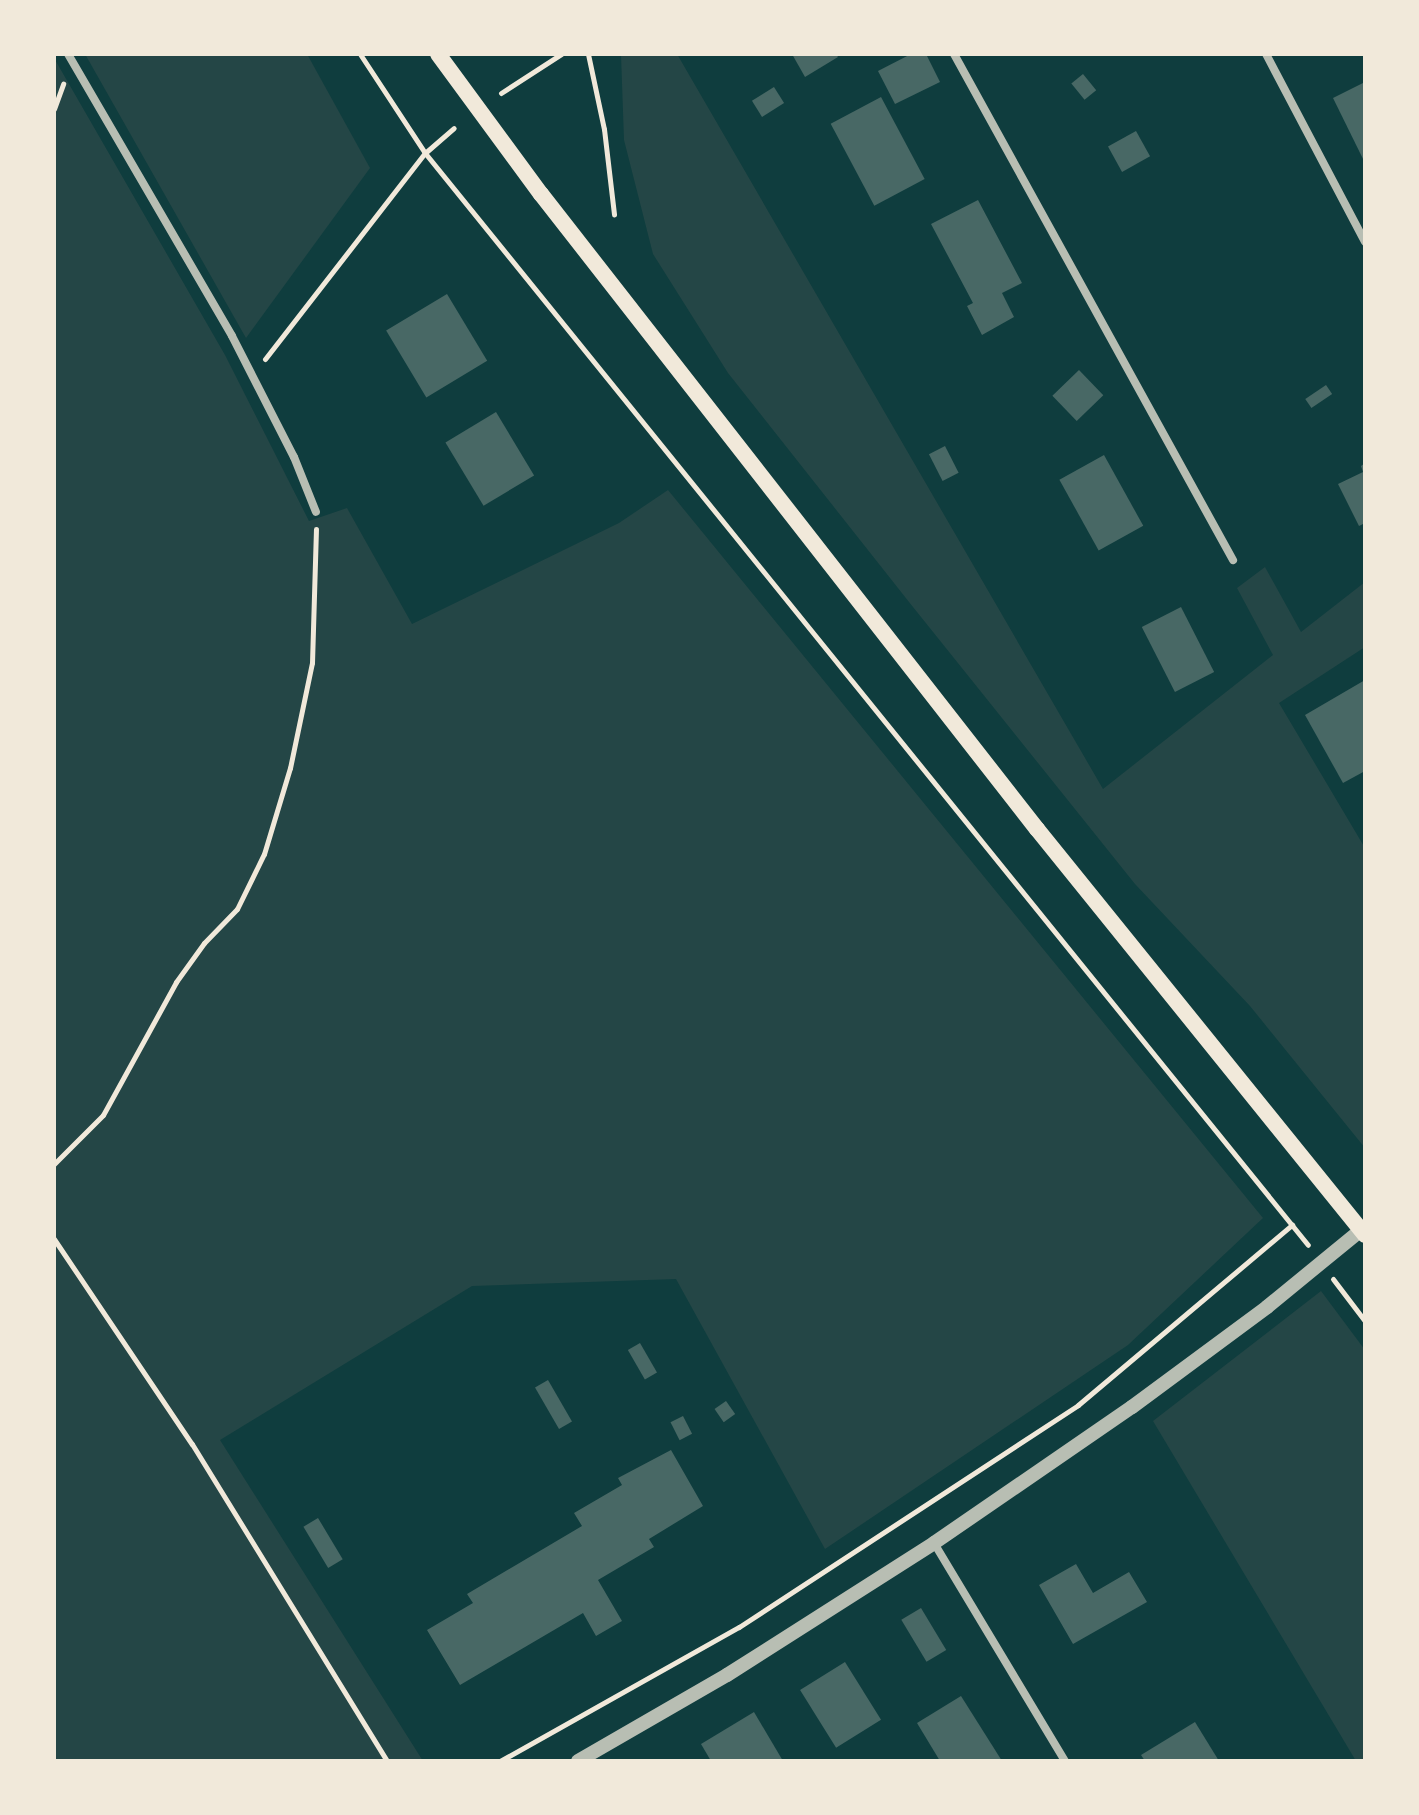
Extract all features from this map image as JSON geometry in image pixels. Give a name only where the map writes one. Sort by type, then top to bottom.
[{"type":"main road","points":[[438,54],[541,194],[1037,829],[1363,1232]]},
{"type":"street","points":[[68,54],[252,373],[294,457],[316,512]]},
{"type":"street","points":[[954,54],[1233,560]]},
{"type":"street","points":[[1266,54],[1365,242]]},
{"type":"street","points":[[578,1761],[727,1675],[934,1543],[1132,1407],[1363,1232]]},
{"type":"street","points":[[934,1543],[1065,1761]]},
{"type":"path","points":[[360,54],[425,153],[1293,1225],[1365,1321]]},
{"type":"path","points":[[501,93],[561,54]]},
{"type":"path","points":[[588,54],[604,129],[614,214]]},
{"type":"path","points":[[252,373],[293,326],[425,153],[454,128]]},
{"type":"path","points":[[54,1164],[103,1115],[176,982],[204,943],[237,909],[264,854],[290,768],[312,663],[316,512]]},
{"type":"path","points":[[54,1146],[61,1155]]},
{"type":"path","points":[[500,1761],[739,1627],[1078,1405],[1293,1225]]},
{"type":"path","points":[[54,1239],[192,1444],[387,1761]]},
{"type":"shaded area","points":[[85,54],[307,54],[370,168],[246,338]]},
{"type":"shaded area","points":[[677,54],[1103,789],[1273,655],[1237,588],[1265,567],[1301,632],[1365,582],[1365,647],[1279,703],[1365,848],[1365,1148],[1250,1006],[1135,884],[909,602],[728,373],[653,254],[624,140],[621,55]]},
{"type":"shaded area","points":[[54,58],[225,355],[309,521],[347,508],[412,624],[619,523],[668,490],[1263,1218],[1128,1345],[825,1549],[676,1279],[472,1286],[220,1440],[423,1761],[54,1761]]},
{"type":"shaded area","points":[[1321,1291],[1365,1350],[1365,1761],[1356,1761],[1153,1421]]},
{"type":"building","points":[[792,54],[836,54],[838,57],[805,77]]},
{"type":"building","points":[[911,54],[926,54],[940,82],[895,104],[878,71]]},
{"type":"building","points":[[1083,74],[1096,90],[1085,100],[1071,83]]},
{"type":"building","points":[[1365,82],[1365,163],[1333,98]]},
{"type":"building","points":[[774,87],[784,103],[762,117],[752,101]]},
{"type":"building","points":[[881,97],[925,179],[874,206],[831,124]]},
{"type":"building","points":[[1136,131],[1150,156],[1122,172],[1108,147]]},
{"type":"building","points":[[978,200],[1022,283],[1002,293],[1014,317],[982,335],[967,306],[973,303],[931,224]]},
{"type":"building","points":[[447,294],[487,361],[426,397],[386,331]]},
{"type":"building","points":[[1079,370],[1103,395],[1077,421],[1052,396]]},
{"type":"building","points":[[1326,385],[1332,394],[1311,408],[1305,399]]},
{"type":"building","points":[[496,412],[534,475],[484,506],[445,442]]},
{"type":"building","points":[[945,446],[959,473],[943,481],[929,454]]},
{"type":"building","points":[[1104,455],[1143,526],[1099,551],[1059,480]]},
{"type":"building","points":[[1365,463],[1365,523],[1359,526],[1338,484],[1363,472],[1361,466]]},
{"type":"building","points":[[1181,607],[1214,672],[1175,692],[1142,627]]},
{"type":"building","points":[[1365,680],[1365,771],[1343,783],[1305,715]]},
{"type":"building","points":[[640,1343],[657,1372],[645,1379],[628,1350]]},
{"type":"building","points":[[548,1380],[572,1422],[559,1429],[535,1388]]},
{"type":"building","points":[[726,1401],[735,1414],[724,1422],[715,1409]]},
{"type":"building","points":[[683,1416],[692,1434],[680,1440],[671,1422]]},
{"type":"building","points":[[671,1450],[703,1506],[649,1539],[654,1547],[598,1580],[622,1621],[596,1636],[583,1613],[460,1685],[427,1630],[473,1603],[467,1594],[582,1526],[574,1513],[622,1485],[618,1478]]},
{"type":"building","points":[[318,1518],[343,1559],[328,1568],[303,1527]]},
{"type":"building","points":[[1076,1564],[1093,1593],[1129,1572],[1147,1602],[1073,1644],[1039,1585]]},
{"type":"building","points":[[921,1608],[946,1650],[927,1662],[901,1620]]},
{"type":"building","points":[[845,1662],[881,1720],[836,1748],[800,1690]]},
{"type":"building","points":[[961,1696],[1002,1761],[940,1761],[917,1723]]},
{"type":"building","points":[[754,1712],[783,1761],[711,1761],[701,1744]]},
{"type":"building","points":[[1195,1722],[1219,1761],[1145,1761],[1141,1755]]}]
